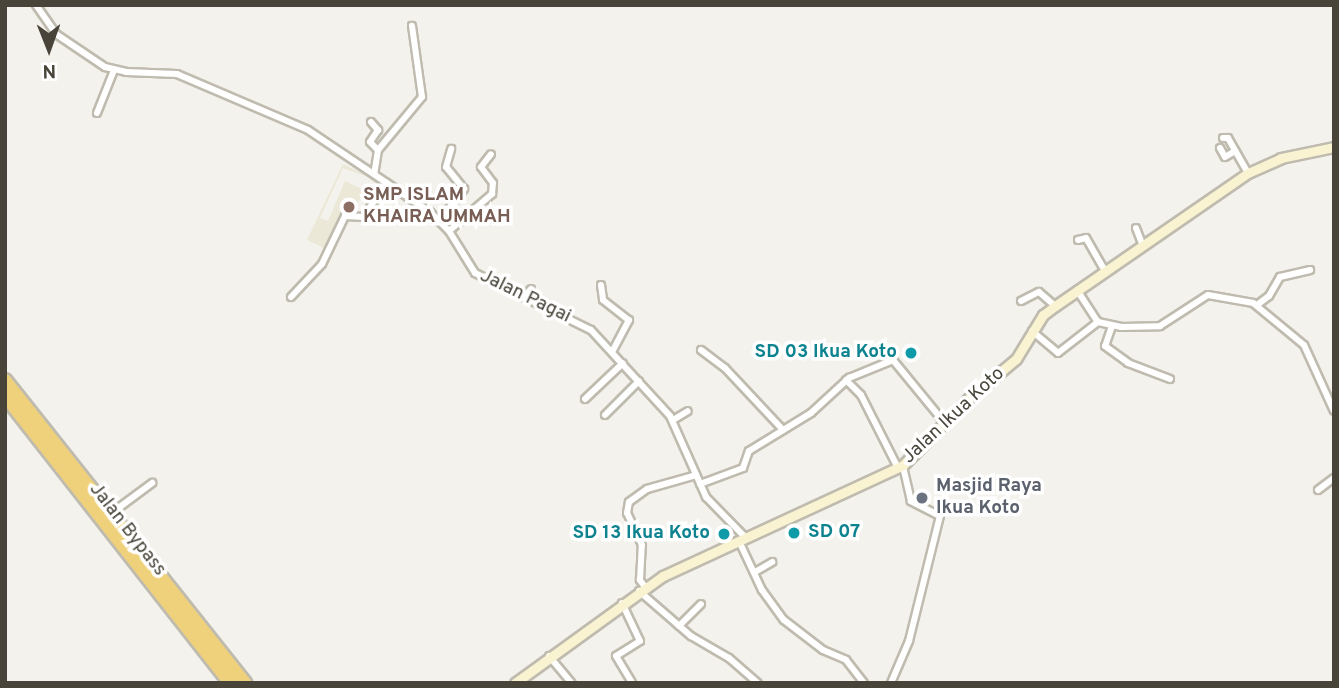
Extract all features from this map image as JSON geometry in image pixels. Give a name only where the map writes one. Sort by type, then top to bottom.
[{"type":"highway","name":"Jalan Bypass","points":[[5,380],[113,512],[237,681]]},
{"type":"highway","points":[[5,396],[237,681]]},
{"type":"street","name":"Jalan Pagai","points":[[36,5],[56,34],[114,70],[177,74],[308,130],[439,221],[449,231],[471,270],[591,330],[673,420],[700,484],[712,504],[742,540],[762,590],[788,624],[846,660],[864,683]]},
{"type":"street","points":[[374,174],[378,150],[422,97],[412,26]]},
{"type":"street","points":[[97,113],[114,70]]},
{"type":"street","points":[[371,122],[378,130],[370,143],[378,150]]},
{"type":"street","points":[[1223,138],[1228,138],[1248,173]]},
{"type":"street","name":"Jalan Ikua Koto","points":[[515,683],[642,589],[900,467],[944,422],[1016,359],[1032,331],[1055,306],[1248,173],[1282,158],[1334,147]]},
{"type":"street","points":[[1220,148],[1226,157],[1235,151]]},
{"type":"street","points":[[439,221],[464,189],[446,167],[451,149]]},
{"type":"street","points":[[449,231],[492,194],[493,183],[481,167],[491,154]]},
{"type":"street","points":[[291,297],[322,264],[345,216],[364,217],[386,182]]},
{"type":"street","points":[[1136,228],[1143,247]]},
{"type":"street","points":[[1078,240],[1086,237],[1105,271]]},
{"type":"street","points":[[1256,305],[1269,296],[1280,277],[1310,270]]},
{"type":"street","points":[[601,285],[603,300],[629,320],[612,352]]},
{"type":"street","points":[[523,298],[531,289]]},
{"type":"street","points":[[1077,290],[1098,322],[1112,326],[1154,327],[1208,295],[1256,305],[1304,345],[1334,411]]},
{"type":"street","points":[[1021,301],[1040,292],[1055,306]]},
{"type":"street","points":[[1032,331],[1058,353],[1098,322]]},
{"type":"street","points":[[1112,326],[1105,346],[1128,363],[1170,379]]},
{"type":"street","points":[[701,350],[725,368],[783,430]]},
{"type":"street","points":[[700,484],[743,468],[746,453],[811,414],[846,380],[896,360],[944,422]]},
{"type":"street","points":[[584,399],[623,363]]},
{"type":"street","points":[[846,380],[861,395],[900,467],[911,501],[940,516],[909,641],[891,683]]},
{"type":"street","points":[[605,415],[639,381]]},
{"type":"street","points":[[673,420],[688,411]]},
{"type":"street","points":[[696,475],[647,489],[629,502],[627,513],[642,545],[642,589],[679,626],[758,683]]},
{"type":"street","points":[[1318,490],[1334,478]]},
{"type":"street","points":[[113,512],[152,483]]},
{"type":"street","points":[[755,572],[772,562]]},
{"type":"street","points":[[622,603],[640,642],[617,656],[632,683]]},
{"type":"street","points":[[679,626],[701,604]]},
{"type":"street","points":[[548,656],[572,683]]},
{"type":"shaded area","name":"SMP ISLAM KHAIRA UMMAH","points":[[343,164],[381,182],[364,218],[347,210],[328,250],[307,240]],"holes":[[[343,168],[368,177],[376,185],[362,216],[354,211],[364,190],[345,181],[328,221],[320,218]]]},
{"type":"place","name":"SMP ISLAM KHAIRA UMMAH","points":[[349,207]]},
{"type":"place","name":"SD 03 Ikua Koto","points":[[911,353]]},
{"type":"place","name":"Masjid Raya Ikua Koto","points":[[922,498]]},
{"type":"place","name":"SD 07","points":[[794,533]]},
{"type":"place","name":"SD 13 Ikua Koto","points":[[724,534]]}]
